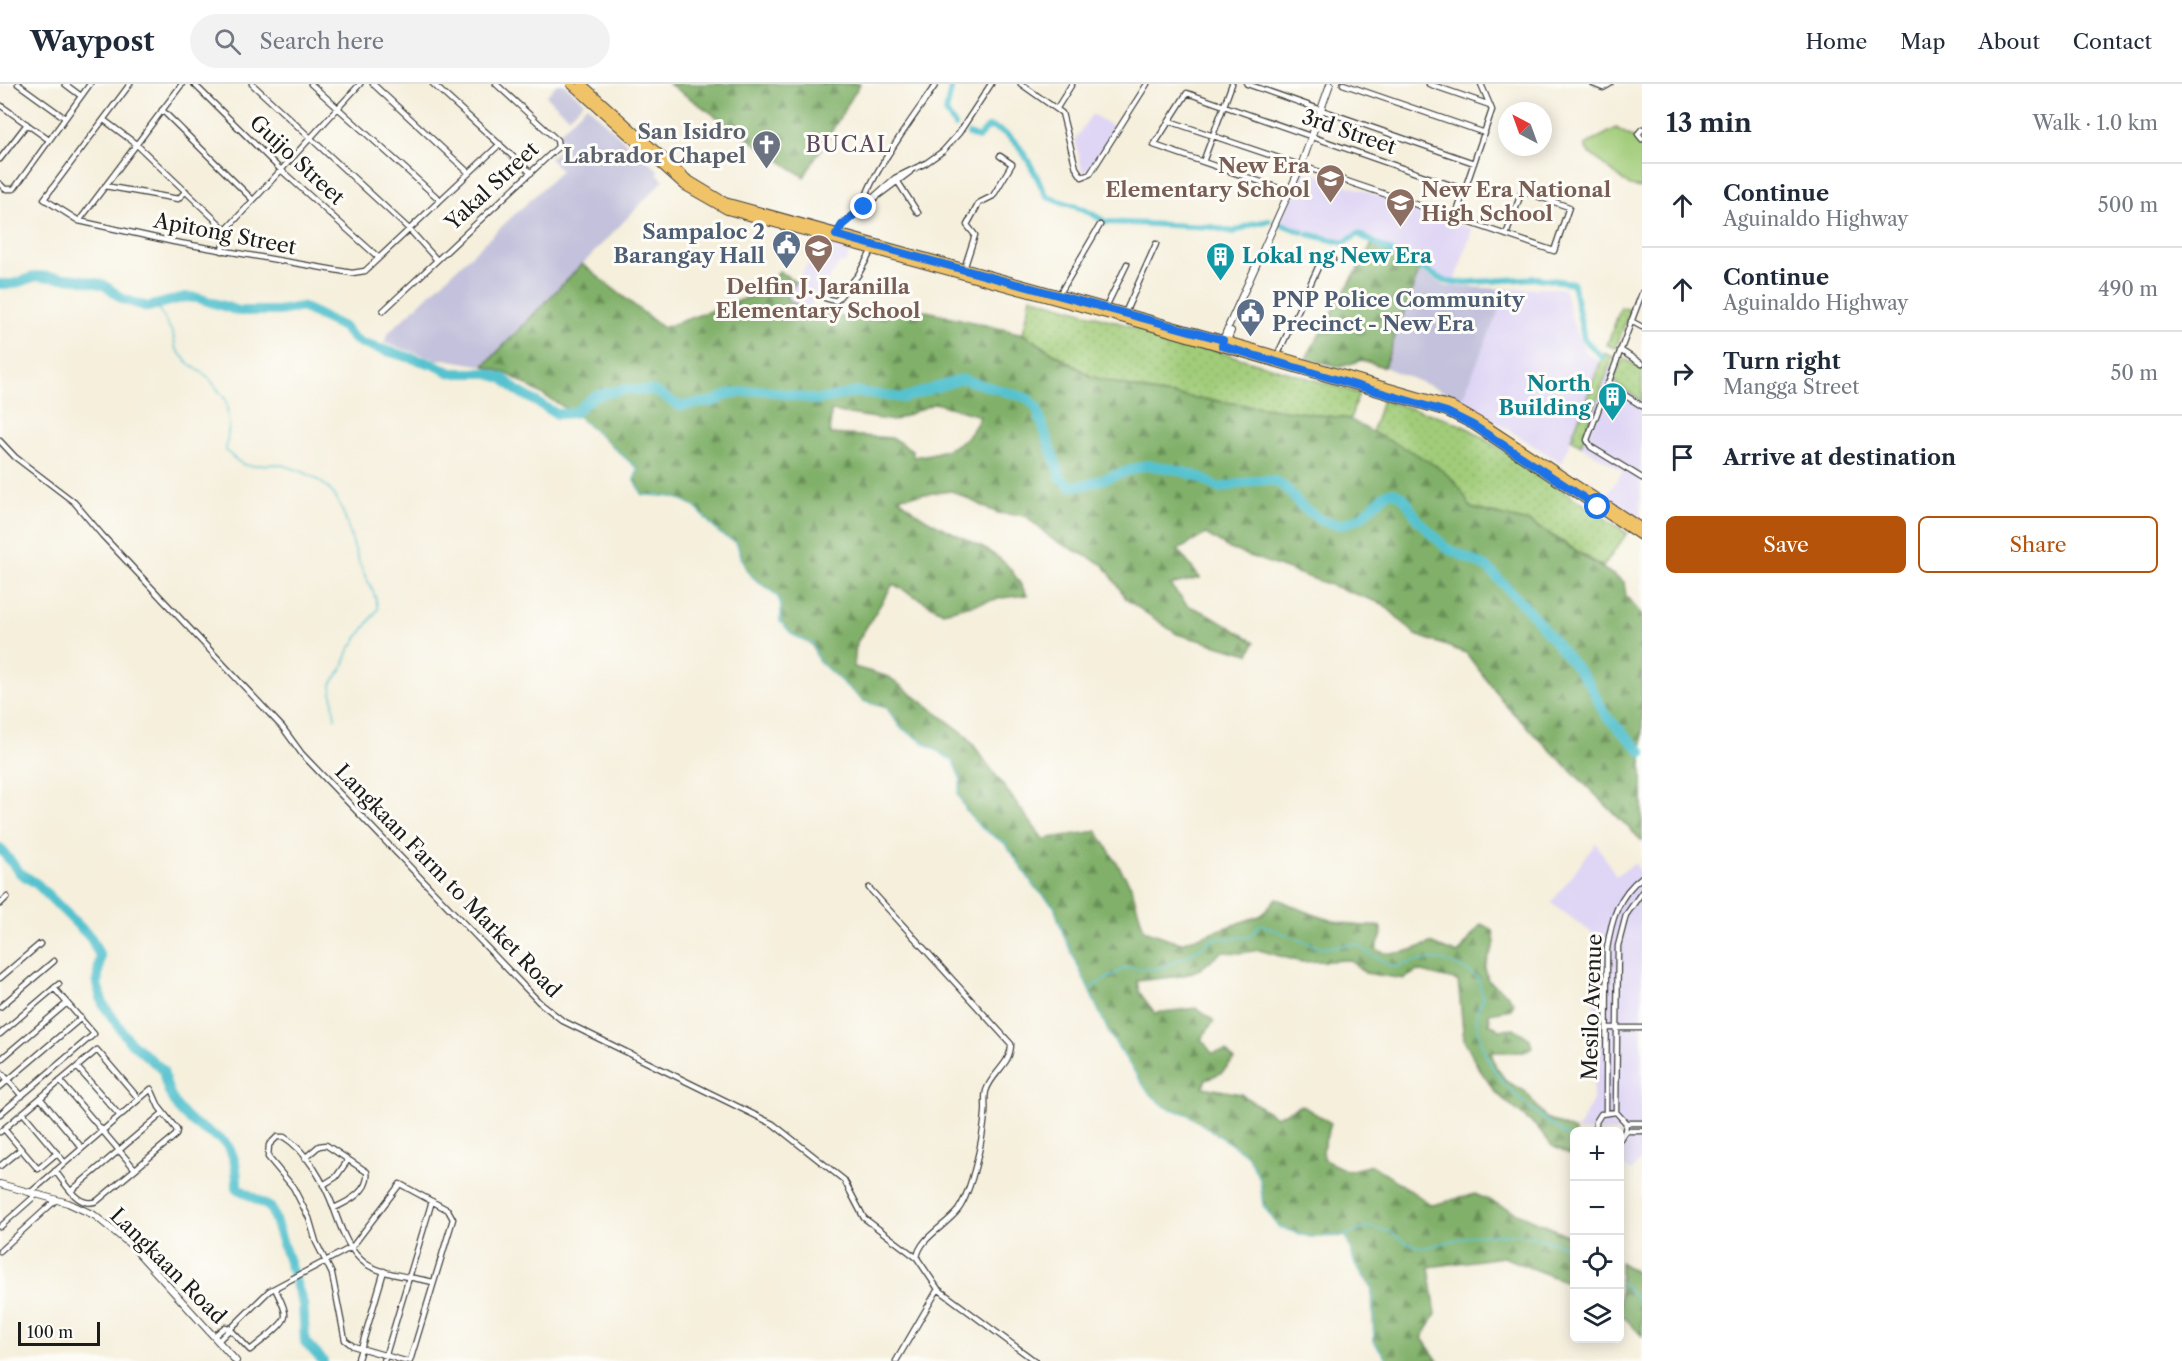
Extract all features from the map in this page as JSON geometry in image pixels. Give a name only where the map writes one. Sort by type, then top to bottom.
[{"type":"main road","points":[[571,84],[698,196],[726,210],[835,237],[1277,356],[1293,364]]},
{"type":"main road","points":[[582,84],[673,167],[707,193],[743,209],[835,237]]},
{"type":"main road","points":[[1059,297],[1106,307],[1447,412],[1514,448],[1642,533]]},
{"type":"street","points":[[18,84],[65,118]]},
{"type":"street","points":[[65,84],[81,96]]},
{"type":"street","points":[[0,184],[8,190],[14,189],[90,84]]},
{"type":"street","name":"Apitong Street","points":[[130,84],[44,199],[79,221],[222,251],[358,274],[500,144]]},
{"type":"street","points":[[79,221],[182,84]]},
{"type":"street","name":"Guijo Street","points":[[194,84],[281,170],[378,257]]},
{"type":"street","points":[[252,84],[409,229],[437,260]]},
{"type":"street","points":[[311,84],[440,200]]},
{"type":"street","points":[[222,251],[225,230],[360,84]]},
{"type":"street","points":[[373,84],[469,173]]},
{"type":"street","points":[[433,84],[531,172]]},
{"type":"street","name":"Yakal Street","points":[[383,311],[559,143],[496,84]]},
{"type":"street","points":[[864,207],[864,198],[874,178],[936,84]]},
{"type":"street","points":[[835,237],[842,225],[895,178],[938,155],[959,133],[991,84]]},
{"type":"street","points":[[1020,84],[1057,108],[1065,121],[1076,168],[1082,177],[1090,174],[1147,84]]},
{"type":"street","points":[[1057,108],[1072,84]]},
{"type":"street","points":[[1203,162],[1232,84]]},
{"type":"street","points":[[1247,84],[1474,163]]},
{"type":"street","points":[[1224,342],[1301,166],[1330,84]]},
{"type":"street","points":[[1343,84],[1485,133]]},
{"type":"street","points":[[1429,84],[1490,105]]},
{"type":"street","points":[[1455,218],[1492,110],[1481,84]]},
{"type":"street","points":[[1593,84],[1603,88],[1610,84]]},
{"type":"street","name":"3rd Street","points":[[1169,122],[1187,93],[1465,190]]},
{"type":"street","points":[[0,114],[2,107],[49,140]]},
{"type":"street","points":[[162,110],[253,200]]},
{"type":"street","points":[[104,120],[136,144],[225,230]]},
{"type":"street","points":[[1290,192],[1154,145],[1169,122],[1213,136],[1455,218],[1506,235],[1554,251],[1569,207],[1521,191],[1506,235]]},
{"type":"street","points":[[0,159],[27,124]]},
{"type":"street","points":[[1640,131],[1642,139]]},
{"type":"street","points":[[964,272],[975,236],[967,225],[979,202],[993,196],[1012,164],[1000,156]]},
{"type":"street","points":[[869,202],[911,171]]},
{"type":"street","points":[[898,182],[918,213]]},
{"type":"street","points":[[105,186],[178,199],[186,191]]},
{"type":"street","points":[[1059,297],[1100,225]]},
{"type":"street","points":[[1125,313],[1156,244]]},
{"type":"street","points":[[825,298],[836,301],[858,275],[872,247]]},
{"type":"street","points":[[1277,356],[1321,261],[1333,260]]},
{"type":"street","points":[[1106,307],[1127,264]]},
{"type":"street","points":[[1642,293],[1587,442],[1642,478]]},
{"type":"street","points":[[1631,321],[1642,327]]},
{"type":"street","points":[[1620,350],[1642,364]]},
{"type":"street","points":[[1607,384],[1642,406]]},
{"type":"street","name":"Langkaan Farm to Market Road","points":[[0,441],[81,509],[283,728],[302,754],[539,1002],[563,1021],[773,1125],[844,1180],[864,1218],[917,1258],[938,1289],[1035,1361]]},
{"type":"street","name":"Mesilo Avenue","points":[[1606,1111],[1607,949],[1611,926],[1621,901],[1642,877]]},
{"type":"street","points":[[1637,881],[1642,887]]},
{"type":"street","points":[[869,888],[1011,1044],[1009,1059],[994,1076],[986,1092],[985,1112],[975,1169],[963,1202],[921,1245],[917,1258]]},
{"type":"street","name":"Mesilo Avenue","points":[[1616,1112],[1620,932],[1630,908],[1642,892]]},
{"type":"street","points":[[0,904],[7,897]]},
{"type":"street","points":[[0,978],[40,944]]},
{"type":"street","points":[[0,1007],[54,961]]},
{"type":"street","points":[[0,1034],[56,986],[67,1003],[94,1034],[0,1114]]},
{"type":"street","points":[[0,1060],[67,1003]]},
{"type":"street","points":[[0,1087],[81,1018]]},
{"type":"street","points":[[1607,1028],[1642,1028]]},
{"type":"street","points":[[57,1153],[38,1169],[2,1131],[97,1050],[139,1099]]},
{"type":"street","points":[[77,1066],[120,1116]]},
{"type":"street","points":[[0,1071],[22,1096]]},
{"type":"street","points":[[60,1081],[135,1169]]},
{"type":"street","points":[[0,1227],[55,1172],[151,1089],[163,1113],[177,1132],[98,1201],[89,1204],[82,1203],[55,1172]]},
{"type":"street","points":[[40,1098],[82,1148]]},
{"type":"street","points":[[1597,1127],[1598,1117],[1606,1111],[1616,1112],[1626,1123],[1624,1134]]},
{"type":"street","points":[[22,1113],[65,1163]]},
{"type":"street","points":[[71,1191],[163,1113]]},
{"type":"street","points":[[1626,1123],[1642,1123]]},
{"type":"street","points":[[1626,1131],[1642,1131]]},
{"type":"street","points":[[405,1361],[384,1358],[349,1343],[343,1335],[332,1274],[301,1200],[268,1157],[267,1149],[280,1136],[288,1139],[305,1158],[323,1185],[342,1233],[364,1262],[384,1270],[433,1282]]},
{"type":"street","points":[[305,1158],[323,1144],[367,1173],[367,1179],[353,1200],[334,1209]]},
{"type":"street","points":[[0,1166],[21,1149]]},
{"type":"street","points":[[323,1185],[336,1177],[348,1160]]},
{"type":"street","name":"Langkaan Road","points":[[0,1184],[56,1200],[94,1215],[132,1246],[236,1361]]},
{"type":"street","points":[[216,1338],[230,1331],[229,1328],[274,1288],[327,1263],[352,1247],[362,1238],[396,1186],[403,1185],[448,1210],[453,1220],[410,1361]]},
{"type":"street","points":[[0,1251],[56,1200]]},
{"type":"street","points":[[384,1358],[432,1201]]},
{"type":"street","points":[[358,1359],[384,1270]]},
{"type":"street","points":[[229,1328],[250,1350],[271,1333],[285,1320],[286,1314],[274,1288]]},
{"type":"street","points":[[896,1361],[938,1289]]},
{"type":"shaded area","points":[[557,84],[564,84],[584,102],[569,117],[546,96]]},
{"type":"shaded area","points":[[587,105],[634,151],[636,149],[659,171],[657,173],[664,180],[484,366],[438,360],[384,343],[388,333],[561,171],[549,158],[565,145],[564,140],[557,135]]},
{"type":"shaded area","points":[[1092,114],[1115,128],[1086,173],[1082,171],[1075,139]]},
{"type":"shaded area","points":[[1304,170],[1472,229],[1455,281],[1445,279],[1356,231],[1344,241],[1303,231],[1281,221]]},
{"type":"shaded area","name":"Delfin J. Jaranilla Elementary School","points":[[821,243],[851,251],[845,264],[840,263],[807,311],[786,298]]},
{"type":"shaded area","points":[[1419,271],[1446,286],[1508,289],[1462,399],[1384,367]]},
{"type":"shaded area","points":[[1564,288],[1574,326],[1587,354],[1642,383],[1640,519],[1605,498],[1623,471],[1571,440],[1562,463],[1461,401],[1508,289]]},
{"type":"shaded area","points":[[1596,843],[1616,876],[1635,863],[1642,875],[1642,1158],[1632,1171],[1624,1167],[1624,1127],[1579,1127],[1593,1100],[1595,935],[1551,903]]},
{"type":"green space","points":[[669,84],[860,84],[804,177]]},
{"type":"green space","points":[[1616,128],[1642,143],[1642,188],[1630,186],[1587,151],[1585,145]]},
{"type":"green space","points":[[1372,244],[1419,271],[1384,367],[1362,360],[1340,367],[1306,358]]},
{"type":"green space","points":[[582,264],[663,328],[763,292],[779,271],[796,282],[786,298],[807,311],[853,319],[914,308],[1023,334],[1092,377],[1151,392],[1350,419],[1443,471],[1457,484],[1471,508],[1532,523],[1624,582],[1626,596],[1642,615],[1642,841],[1508,708],[1466,653],[1416,635],[1383,604],[1230,549],[1206,534],[1178,550],[1200,578],[1170,585],[1187,605],[1212,616],[1255,642],[1249,654],[1177,634],[1127,600],[1104,565],[1052,539],[1026,516],[997,513],[952,491],[898,497],[923,517],[993,554],[1009,567],[1027,595],[1001,598],[943,612],[893,584],[856,644],[854,667],[889,677],[966,735],[1043,839],[1097,831],[1131,886],[1144,930],[1181,943],[1262,915],[1276,898],[1326,919],[1353,925],[1380,926],[1382,934],[1376,949],[1382,952],[1403,952],[1430,943],[1458,954],[1481,924],[1493,930],[1495,943],[1485,968],[1488,980],[1508,995],[1514,1003],[1511,1009],[1489,1013],[1490,1023],[1500,1030],[1514,1028],[1530,1039],[1532,1047],[1524,1052],[1491,1052],[1496,1067],[1507,1082],[1525,1091],[1546,1118],[1570,1129],[1570,1155],[1552,1146],[1539,1129],[1496,1093],[1478,1067],[1464,1040],[1458,981],[1417,971],[1404,979],[1365,973],[1350,960],[1301,962],[1259,950],[1242,953],[1222,952],[1200,969],[1182,976],[1137,981],[1139,992],[1155,1013],[1196,1008],[1214,1021],[1201,1039],[1212,1053],[1226,1051],[1234,1060],[1221,1073],[1206,1079],[1203,1087],[1241,1094],[1276,1117],[1301,1105],[1331,1123],[1323,1148],[1324,1160],[1348,1171],[1372,1165],[1432,1205],[1475,1194],[1570,1236],[1570,1283],[1503,1257],[1429,1267],[1436,1314],[1422,1338],[1438,1361],[1388,1361],[1374,1341],[1372,1288],[1355,1264],[1346,1236],[1310,1237],[1279,1227],[1263,1205],[1260,1179],[1247,1155],[1187,1114],[1166,1107],[1148,1092],[1110,1035],[1064,936],[1054,906],[1034,886],[1006,844],[980,827],[967,812],[958,794],[961,780],[953,761],[900,727],[887,708],[863,701],[818,660],[812,644],[793,635],[780,621],[781,610],[777,596],[749,573],[736,542],[721,534],[688,502],[669,497],[643,495],[634,480],[638,469],[574,413],[508,374],[484,366]],"holes":[[[935,403],[980,416],[962,441],[954,446],[935,453],[913,457],[912,450],[892,438],[830,434],[831,411],[893,421]]]},
{"type":"green space","points":[[1031,297],[1359,393],[1350,419],[1151,392],[1092,377],[1023,334]]},
{"type":"green space","points":[[1621,307],[1630,310],[1616,348],[1607,345]]},
{"type":"green space","points":[[1604,353],[1613,357],[1581,445],[1571,439]]},
{"type":"green space","points":[[1623,358],[1642,369],[1642,401],[1613,382]]},
{"type":"green space","points":[[1382,400],[1445,418],[1471,430],[1627,533],[1603,567],[1532,523],[1471,508],[1455,482],[1372,433]]},
{"type":"green space","points":[[1624,1265],[1642,1276],[1642,1336],[1624,1317]]},
{"type":"waterway","points":[[952,84],[946,112],[955,126]]},
{"type":"waterway","points":[[969,134],[978,138],[988,127],[1009,136],[1031,165],[1047,197],[1083,209],[1106,222],[1212,227],[1233,232],[1253,224],[1269,221]]},
{"type":"waterway","points":[[1279,223],[1302,232]]},
{"type":"waterway","points":[[1308,234],[1344,243],[1358,234],[1445,281],[1455,283],[1538,278],[1573,283],[1584,339],[1602,357]]},
{"type":"waterway","points":[[0,284],[13,284],[36,276],[78,279],[104,285],[123,299],[148,307],[185,297],[198,298],[239,311],[278,311],[302,307],[343,327],[353,338],[363,344],[435,365],[451,373],[486,373],[504,379],[516,390],[557,414],[574,413],[594,396],[625,389],[654,391],[680,406],[715,401],[728,394],[762,390],[817,400],[858,392],[903,398],[962,379],[1027,398],[1036,407],[1061,478],[1070,486],[1085,485],[1146,465],[1197,476],[1219,488],[1259,480],[1275,481],[1287,489],[1300,505],[1322,521],[1341,525],[1361,517],[1387,493],[1394,492],[1404,498],[1418,520],[1446,548],[1488,568],[1530,612],[1589,683],[1605,715],[1642,752]]},
{"type":"waterway","points":[[157,306],[173,334],[176,349],[188,363],[207,376],[226,400],[229,425],[226,451],[245,465],[281,465],[318,479],[329,489],[343,512],[359,562],[374,594],[378,609],[349,650],[342,669],[331,684],[335,719]]},
{"type":"waterway","points":[[574,413],[638,469],[634,480],[643,495],[669,497],[688,502],[717,531],[736,542],[749,573],[777,596],[781,610],[780,621],[793,635],[813,644],[818,660],[863,701],[888,708],[900,727],[953,761],[961,780],[958,794],[967,812],[980,827],[1006,844],[1034,886],[1054,906],[1064,936],[1110,1035],[1148,1092],[1166,1107],[1187,1114],[1247,1155],[1260,1179],[1263,1205],[1279,1227],[1310,1237],[1346,1235],[1355,1264],[1373,1288],[1374,1341],[1388,1361]]},
{"type":"waterway","points":[[0,848],[20,873],[37,884],[91,938],[100,956],[97,984],[103,1004],[129,1041],[163,1070],[168,1090],[182,1113],[226,1144],[234,1159],[237,1188],[271,1208],[303,1304],[305,1342],[323,1361]]},
{"type":"waterway","points":[[1089,989],[1125,968],[1157,969],[1183,958],[1214,939],[1250,937],[1260,924],[1320,948],[1357,944],[1369,954],[1395,967],[1429,960],[1457,965],[1478,978],[1483,999],[1477,1012],[1478,1029],[1484,1052],[1493,1068],[1516,1096],[1570,1138]]},
{"type":"waterway","points":[[1346,1235],[1368,1227],[1391,1232],[1404,1242],[1423,1248],[1475,1235],[1521,1234],[1570,1247]]},
{"type":"waterway","points":[[1624,1286],[1642,1303]]},
{"type":"place","name":"San Isidro Labrador Chapel","points":[[767,170]]},
{"type":"place","name":"New Era Elementary School","points":[[1331,204]]},
{"type":"place","name":"New Era National High School","points":[[1400,228]]},
{"type":"place","name":"Sampaloc 2 Barangay Hall","points":[[786,270]]},
{"type":"place","name":"Delfin J. Jaranilla Elementary School","points":[[818,274]]},
{"type":"place","name":"Lokal ng New Era","points":[[1221,282]]},
{"type":"place","name":"PNP Police Community Precinct - New Era","points":[[1251,338]]},
{"type":"place","name":"North Building","points":[[1612,422]]},
{"type":"district","name":"BUCAL","points":[[849,144]]},
{"type":"route","points":[[864,207],[842,225],[836,235],[1223,340],[1222,346],[1447,412],[1473,425],[1598,507]]}]
